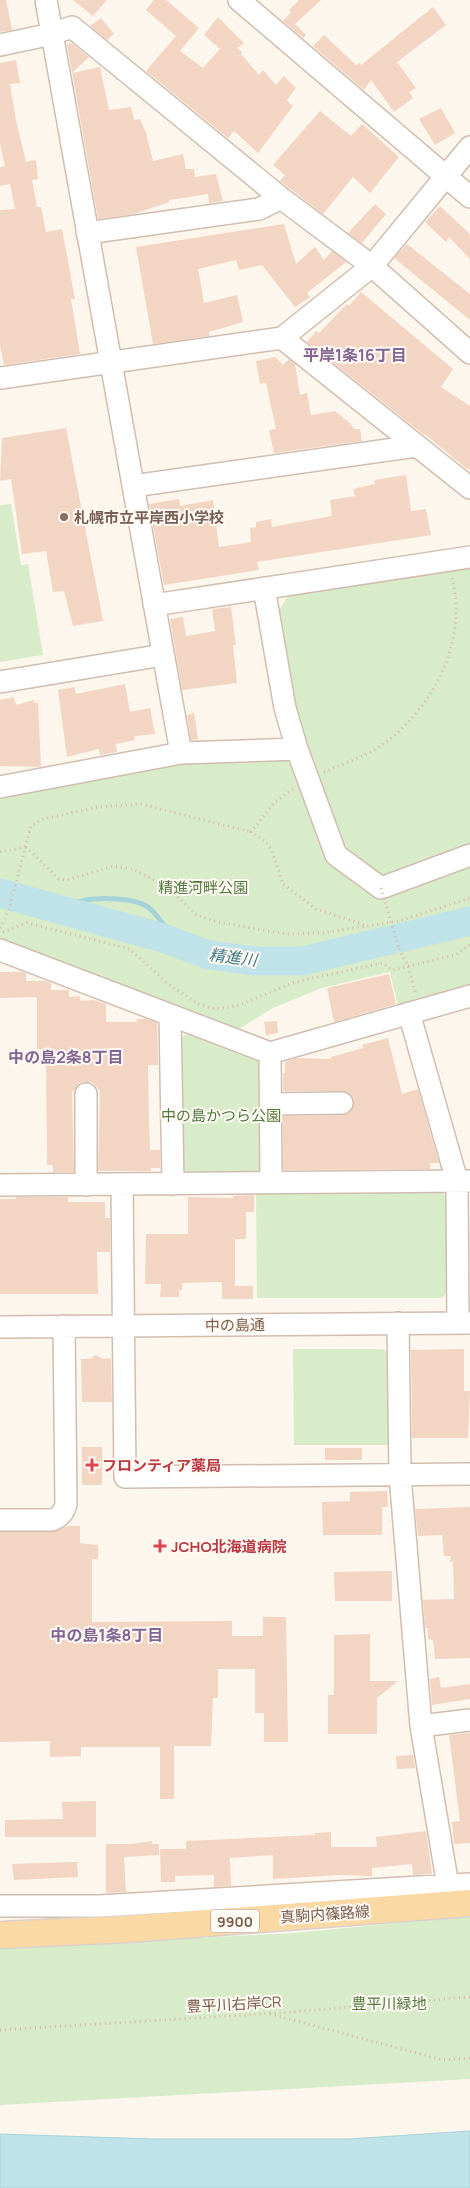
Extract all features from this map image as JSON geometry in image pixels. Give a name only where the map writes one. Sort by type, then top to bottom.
[{"type":"main road","name":"真駒内篠路線","points":[[0,1935],[138,1928],[470,1903]]},
{"type":"street","points":[[46,0],[181,753]]},
{"type":"street","points":[[240,0],[470,197]]},
{"type":"street","points":[[0,45],[72,28],[281,198],[372,266],[470,353]]},
{"type":"street","points":[[0,378],[282,338],[372,266],[470,147]]},
{"type":"street","points":[[87,233],[259,209],[281,198]]},
{"type":"street","points":[[282,338],[470,488]]},
{"type":"street","points":[[134,486],[416,446]]},
{"type":"street","points":[[154,605],[470,558]]},
{"type":"street","points":[[264,588],[285,708],[297,749],[316,775],[336,855],[382,888],[470,855]]},
{"type":"street","points":[[0,682],[163,655]]},
{"type":"street","points":[[0,787],[181,753],[297,749]]},
{"type":"street","points":[[0,950],[270,1053],[413,1007],[470,996]]},
{"type":"street","points":[[413,1007],[463,1181],[464,1323]]},
{"type":"street","points":[[170,1016],[173,1184]]},
{"type":"street","points":[[270,1053],[271,1182]]},
{"type":"street","points":[[86,1094],[86,1185]]},
{"type":"street","points":[[270,1104],[342,1104]]},
{"type":"street","points":[[0,1186],[463,1181]]},
{"type":"street","points":[[122,1184],[125,1477],[470,1474]]},
{"type":"street","name":"中の島通","points":[[0,1327],[464,1323]]},
{"type":"street","points":[[398,1324],[400,1475],[421,1726],[448,1886]]},
{"type":"street","points":[[0,1520],[52,1520],[58,1518],[65,1510],[64,1326]]},
{"type":"street","points":[[421,1726],[470,1720]]},
{"type":"street","points":[[0,1906],[100,1906],[470,1884]]},
{"type":"path","points":[[251,832],[274,802],[316,775],[365,755],[396,735],[419,708],[440,677],[449,658],[456,619],[456,603],[448,561]]},
{"type":"path","points":[[0,928],[9,910],[31,826],[44,819],[98,807],[141,804],[251,832],[266,842],[272,852],[283,884],[316,909],[365,925]]},
{"type":"path","points":[[0,852],[26,847]]},
{"type":"path","points":[[26,847],[59,879],[67,880],[114,866],[133,869],[175,894],[196,915],[218,922],[285,934],[322,933],[399,921],[470,898]]},
{"type":"path","points":[[382,888],[399,949],[408,966],[413,1007]]},
{"type":"path","points":[[0,933],[27,924],[130,949],[168,984],[198,1004],[215,1008],[237,1006],[296,982],[382,963],[393,970],[455,955],[470,945]]},
{"type":"path","name":"豊平川右岸CR","points":[[0,2030],[267,2014],[470,1997]]},
{"type":"path","points":[[267,2014],[444,2060],[470,2058]]},
{"type":"green space","points":[[11,504],[21,565],[28,564],[43,655],[0,662],[0,505]]},
{"type":"green space","points":[[470,568],[470,846],[380,880],[345,849],[297,721],[279,610],[288,596]]},
{"type":"green space","name":"精進河畔公園","points":[[290,757],[328,860],[379,897],[470,863],[470,985],[398,1006],[390,972],[322,988],[273,1008],[237,1030],[0,945],[0,797],[167,762]]},
{"type":"green space","name":"中の島かつら公園","points":[[190,1033],[256,1058],[260,1063],[261,1168],[256,1173],[188,1173],[181,1167],[181,1039]]},
{"type":"green space","points":[[441,1192],[446,1197],[447,1293],[442,1298],[257,1298],[256,1194]]},
{"type":"green space","points":[[293,1349],[383,1349],[388,1354],[389,1445],[294,1445]]},
{"type":"green space","name":"豊平川緑地","points":[[470,1916],[470,2079],[0,2105],[0,1948],[294,1933]]},
{"type":"water","points":[[470,2131],[470,2188],[0,2188],[0,2134],[154,2139],[349,2139]]},
{"type":"building","points":[[0,0],[6,0],[12,30],[0,32]]},
{"type":"building","points":[[73,0],[107,0],[93,16]]},
{"type":"building","points":[[154,0],[166,0],[199,28],[180,51],[203,68],[220,49],[204,35],[218,17],[244,43],[237,48],[259,75],[263,70],[276,85],[284,76],[296,88],[287,100],[293,106],[258,153],[234,131],[228,138],[146,71],[176,36],[146,10]]},
{"type":"building","points":[[299,0],[321,0],[295,24],[306,35],[303,38],[283,21],[291,12],[289,10]]},
{"type":"building","points":[[433,7],[446,25],[397,62],[416,88],[409,92],[413,98],[394,112],[371,80],[364,90],[313,46],[324,35],[356,65],[359,63],[361,65]]},
{"type":"building","points":[[101,18],[114,34],[107,40],[90,26]]},
{"type":"building","points":[[72,43],[89,57],[72,73],[67,44]]},
{"type":"building","points":[[16,60],[20,83],[10,84],[16,120],[26,162],[36,160],[38,179],[32,180],[37,207],[41,207],[46,232],[62,229],[75,299],[71,299],[80,354],[4,365],[0,345],[0,210],[15,209],[10,184],[0,186],[0,167],[5,166],[0,144],[0,63]]},
{"type":"building","points":[[100,67],[109,110],[131,107],[134,120],[140,119],[146,133],[153,161],[183,154],[186,169],[194,169],[195,177],[216,174],[223,201],[209,203],[208,194],[169,200],[169,202],[134,214],[98,219],[72,73]]},
{"type":"building","points":[[441,108],[455,133],[435,145],[419,119]]},
{"type":"building","points":[[320,111],[351,136],[362,124],[399,157],[370,193],[353,177],[323,214],[280,181],[285,175],[273,165]]},
{"type":"building","points":[[375,204],[386,214],[362,243],[348,233]]},
{"type":"building","points":[[440,206],[470,234],[470,259],[449,237],[446,242],[425,222]]},
{"type":"building","points":[[284,224],[296,264],[315,247],[324,260],[332,251],[346,262],[307,293],[310,297],[295,307],[262,265],[239,270],[236,260],[198,269],[204,303],[237,295],[243,322],[209,332],[210,336],[153,344],[136,247]]},
{"type":"building","points":[[407,244],[470,294],[470,320],[394,258]]},
{"type":"building","points":[[361,292],[453,369],[441,387],[470,406],[470,468],[468,470],[307,342],[316,331],[319,333],[347,304],[349,306]]},
{"type":"building","points":[[275,357],[283,365],[289,359],[295,364],[300,395],[307,393],[311,415],[335,411],[351,424],[354,429],[360,429],[362,441],[274,453],[269,430],[276,429],[266,383],[260,384],[256,361]]},
{"type":"building","points":[[66,428],[103,621],[73,626],[64,591],[53,592],[46,551],[22,554],[11,479],[0,481],[2,438]]},
{"type":"building","points":[[406,475],[411,511],[426,509],[431,535],[257,562],[259,570],[164,585],[149,504],[179,499],[180,506],[213,500],[219,547],[251,542],[250,528],[256,527],[256,522],[271,519],[272,527],[332,516],[330,500],[355,496],[353,489],[375,484],[374,480]]},
{"type":"building","points":[[231,607],[236,645],[233,645],[237,683],[182,690],[170,619],[183,617],[186,636],[215,631],[212,609]]},
{"type":"building","points":[[125,684],[130,712],[150,708],[155,734],[134,736],[135,740],[116,744],[117,752],[100,755],[99,749],[67,757],[58,690],[75,687],[76,694]]},
{"type":"building","points":[[14,697],[16,705],[34,700],[34,703],[38,703],[41,767],[0,766],[0,700]]},
{"type":"building","points":[[194,713],[198,739],[191,740],[187,715]]},
{"type":"building","points":[[0,972],[26,973],[26,981],[46,981],[51,983],[51,990],[69,990],[69,997],[80,996],[80,1001],[94,1000],[106,1004],[106,1022],[137,1022],[137,1019],[147,1019],[157,1023],[158,1065],[148,1065],[149,1123],[150,1150],[160,1150],[160,1168],[151,1168],[151,1171],[98,1171],[100,1091],[93,1083],[86,1082],[79,1083],[74,1091],[72,1091],[74,1172],[53,1172],[53,1165],[47,1165],[46,1050],[37,1049],[37,997],[0,998]]},
{"type":"building","points":[[389,974],[396,1004],[334,1022],[327,988]]},
{"type":"building","points":[[277,1021],[278,1033],[266,1035],[264,1022]]},
{"type":"building","points":[[388,1038],[402,1094],[418,1089],[439,1163],[430,1163],[430,1169],[283,1170],[283,1116],[343,1115],[349,1113],[354,1103],[352,1096],[342,1091],[283,1091],[285,1062],[296,1058],[331,1059],[331,1057],[363,1048],[362,1045]]},
{"type":"building","points":[[254,1195],[254,1212],[246,1212],[246,1239],[235,1239],[235,1286],[253,1286],[253,1299],[222,1299],[222,1282],[182,1283],[179,1297],[160,1297],[161,1284],[145,1284],[146,1234],[188,1234],[188,1197],[233,1198],[233,1196]]},
{"type":"building","points":[[16,1197],[68,1197],[68,1202],[105,1202],[105,1218],[110,1218],[110,1252],[97,1252],[98,1294],[0,1294],[0,1199],[16,1199]]},
{"type":"building","points":[[464,1349],[464,1391],[470,1391],[468,1438],[412,1438],[411,1350]]},
{"type":"building","points":[[96,1355],[103,1359],[111,1358],[112,1402],[82,1402],[81,1359],[90,1359]]},
{"type":"building","points":[[82,1447],[102,1447],[102,1485],[82,1485]]},
{"type":"building","points":[[325,1448],[362,1448],[362,1460],[325,1460]]},
{"type":"building","points":[[387,1491],[388,1507],[382,1507],[382,1535],[323,1535],[322,1502],[350,1501],[350,1492]]},
{"type":"building","points":[[470,1507],[470,1658],[435,1659],[433,1640],[428,1639],[428,1628],[425,1628],[423,1600],[454,1599],[453,1562],[450,1562],[451,1556],[444,1556],[442,1535],[418,1536],[415,1509]]},
{"type":"building","points":[[67,1526],[80,1526],[80,1543],[98,1545],[98,1559],[92,1559],[92,1622],[232,1621],[232,1636],[263,1636],[263,1617],[286,1617],[288,1742],[264,1742],[264,1713],[255,1713],[255,1669],[218,1669],[218,1698],[213,1698],[211,1746],[174,1746],[174,1799],[160,1799],[160,1747],[81,1747],[81,1756],[50,1757],[50,1741],[0,1742],[0,1532],[52,1532]]},
{"type":"building","points":[[392,1571],[392,1601],[335,1601],[334,1572]]},
{"type":"building","points":[[370,1634],[370,1681],[398,1681],[377,1698],[377,1734],[328,1734],[328,1695],[334,1695],[334,1635]]},
{"type":"building","points":[[439,1677],[441,1688],[470,1684],[470,1699],[432,1705],[430,1679]]},
{"type":"building","points":[[470,1733],[470,1843],[454,1844],[452,1822],[460,1821],[449,1735]]},
{"type":"building","points":[[413,1755],[415,1768],[397,1769],[396,1756]]},
{"type":"building","points":[[96,1801],[96,1837],[5,1837],[5,1820],[63,1819],[62,1802]]},
{"type":"building","points":[[426,1831],[432,1874],[413,1875],[412,1864],[372,1868],[372,1876],[340,1875],[273,1879],[273,1855],[230,1858],[231,1886],[214,1887],[214,1875],[175,1876],[175,1882],[161,1882],[160,1849],[186,1849],[186,1841],[315,1835],[315,1833],[331,1832],[331,1847],[377,1847],[376,1837]]},
{"type":"building","points":[[152,1841],[152,1844],[159,1844],[159,1855],[124,1857],[126,1892],[106,1893],[106,1844],[133,1844]]},
{"type":"building","points":[[77,1862],[78,1877],[14,1880],[12,1864]]},
{"type":"waterway","name":"精進川","points":[[0,893],[163,938],[209,955],[256,961],[302,961],[470,921]]},
{"type":"waterway","points":[[56,908],[92,899],[118,899],[142,904],[148,907],[160,919],[177,943]]},
{"type":"place","name":"札幌市立平岸西小学校","points":[[64,517]]},
{"type":"place","name":"フロンティア薬局","points":[[92,1465]]},
{"type":"place","name":"JCHO北海道病院","points":[[160,1546]]},
{"type":"district","name":"平岸1条16丁目","points":[[355,355]]},
{"type":"district","name":"中の島2条8丁目","points":[[66,1057]]},
{"type":"district","name":"中の島1条8丁目","points":[[107,1635]]}]
